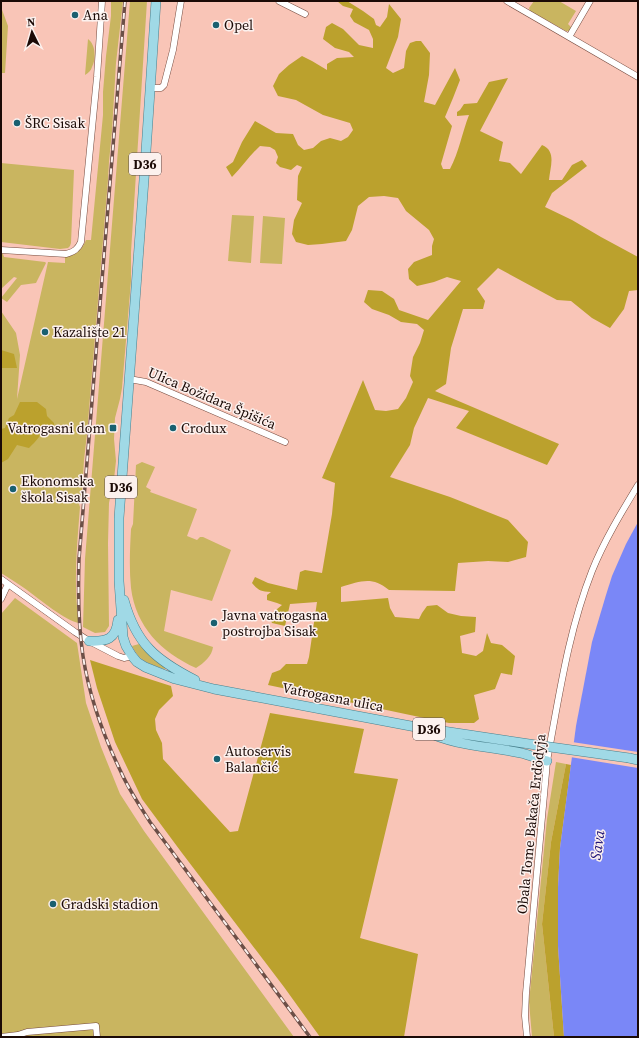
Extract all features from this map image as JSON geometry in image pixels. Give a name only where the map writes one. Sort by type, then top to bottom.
[{"type":"main road","name":"D36","points":[[132,656],[125,642],[122,623],[119,581],[119,518],[156,1]]},
{"type":"main road","name":"D36","points":[[119,581],[127,611],[140,639],[168,666],[214,689]]},
{"type":"main road","points":[[89,641],[96,642],[109,638],[114,634],[121,607]]},
{"type":"main road","name":"Vatrogasna ulica","points":[[132,656],[141,665],[152,670],[175,679],[214,689],[416,727],[638,760]]},
{"type":"main road","points":[[416,727],[435,736],[454,742],[521,753],[547,761]]},
{"type":"street","points":[[1,250],[62,254],[71,253],[80,246],[97,77],[102,1]]},
{"type":"street","points":[[150,88],[161,88],[165,82],[173,50],[181,1]]},
{"type":"street","points":[[279,1],[305,14]]},
{"type":"street","points":[[507,1],[638,77]]},
{"type":"street","points":[[569,37],[590,1]]},
{"type":"street","name":"Ulica Božidara Špišića","points":[[129,380],[146,382],[285,442]]},
{"type":"street","name":"Obala Tome Bakača Erdödyja","points":[[527,1037],[525,1016],[526,987],[547,761],[570,645],[580,603],[593,570],[616,521],[638,485]]},
{"type":"street","points":[[1,579],[69,629],[89,641],[118,656],[132,656]]},
{"type":"street","points":[[1,599],[8,584]]},
{"type":"street","points":[[1,1037],[18,1035],[27,1032],[96,1026],[97,1037]]},
{"type":"shaded area","points":[[111,1],[123,1],[116,63],[112,131],[82,495],[79,504],[76,594],[79,623],[67,619],[1,573],[1,311],[16,333],[20,355],[17,399],[48,262],[65,263],[65,257],[78,252],[83,247],[86,240],[91,240],[103,115],[103,92],[111,16]]},
{"type":"shaded area","points":[[130,1],[147,1],[131,252],[131,281],[122,388],[115,418],[114,439],[116,461],[109,503],[109,626],[105,632],[95,633],[83,627],[85,559]]},
{"type":"shaded area","points":[[337,1],[347,1],[374,19],[376,25],[380,27],[387,17],[389,4],[401,19],[398,37],[386,68],[393,73],[404,68],[406,51],[410,43],[421,41],[430,53],[429,75],[424,102],[435,105],[455,68],[460,80],[445,117],[452,126],[441,164],[443,169],[450,169],[453,163],[469,115],[457,116],[457,112],[464,104],[477,103],[489,82],[508,78],[480,131],[503,142],[499,161],[510,163],[521,174],[542,145],[550,151],[552,160],[549,180],[562,180],[572,165],[582,160],[587,166],[552,193],[545,207],[572,220],[638,257],[638,290],[629,291],[624,309],[610,328],[592,318],[571,301],[557,300],[498,268],[477,289],[485,301],[483,309],[463,309],[451,348],[446,384],[435,391],[559,444],[547,465],[456,428],[469,411],[428,398],[414,428],[410,445],[390,477],[450,497],[508,520],[528,542],[526,557],[508,562],[488,561],[458,563],[455,591],[389,590],[372,581],[360,582],[341,587],[341,602],[388,598],[390,608],[395,617],[419,619],[427,606],[437,605],[448,613],[476,617],[475,632],[460,636],[462,653],[476,656],[483,651],[487,633],[491,643],[502,645],[515,656],[512,675],[501,673],[495,689],[474,695],[479,719],[474,723],[449,723],[268,685],[272,673],[280,670],[286,664],[307,664],[317,602],[290,604],[285,626],[272,623],[270,618],[271,614],[282,605],[267,600],[267,595],[271,592],[260,590],[252,583],[255,577],[268,583],[297,590],[300,572],[305,570],[322,573],[332,514],[335,483],[322,478],[363,380],[375,410],[386,411],[398,409],[406,398],[413,382],[410,376],[413,357],[420,343],[424,330],[417,324],[401,322],[389,315],[372,309],[364,302],[368,290],[382,291],[394,299],[399,310],[428,320],[461,281],[447,277],[417,286],[409,279],[408,269],[414,262],[432,255],[434,239],[429,230],[406,211],[398,198],[384,196],[369,197],[358,206],[352,230],[346,241],[308,245],[296,242],[292,234],[294,220],[302,203],[297,200],[298,176],[302,167],[297,165],[291,170],[280,167],[276,163],[278,157],[275,150],[270,147],[260,146],[232,177],[226,167],[233,162],[242,142],[255,121],[276,133],[293,134],[298,145],[304,150],[313,148],[321,141],[330,138],[341,141],[348,137],[353,130],[350,123],[323,115],[296,100],[278,96],[273,86],[279,74],[302,56],[327,70],[327,64],[337,58],[354,57],[349,52],[335,48],[323,39],[326,27],[332,23],[343,29],[359,45],[373,48],[373,39],[369,30],[354,22],[350,16],[353,9],[343,6]]},
{"type":"shaded area","points":[[534,1],[559,1],[576,11],[568,24],[571,27],[569,31],[566,31],[530,11],[529,8]]},
{"type":"shaded area","points":[[1,7],[8,26],[5,73],[1,73]]},
{"type":"shaded area","points":[[88,39],[93,45],[95,56],[91,70],[85,75]]},
{"type":"shaded area","points":[[1,163],[74,170],[71,243],[68,248],[60,249],[1,242]]},
{"type":"shaded area","points":[[232,215],[254,216],[251,263],[228,261]]},
{"type":"shaded area","points":[[263,216],[285,218],[282,264],[260,263]]},
{"type":"shaded area","points":[[1,253],[4,257],[46,263],[36,283],[21,285],[7,302],[1,298],[17,278],[14,277],[1,289]]},
{"type":"shaded area","points":[[1,350],[14,354],[17,368],[1,368]]},
{"type":"shaded area","points":[[20,402],[37,402],[46,409],[47,416],[54,423],[54,426],[44,429],[29,448],[17,445],[8,459],[1,463],[1,429],[5,428],[9,418],[14,415]]},
{"type":"shaded area","points":[[142,462],[155,467],[146,487],[151,490],[150,492],[197,509],[187,536],[197,540],[200,537],[203,537],[231,550],[212,601],[171,590],[164,631],[213,647],[207,659],[196,668],[183,662],[161,646],[152,637],[138,615],[134,602],[130,573],[131,529],[133,524],[136,465]]},
{"type":"shaded area","points":[[15,598],[77,643],[86,703],[101,747],[120,794],[144,831],[294,1037],[1,1037],[1,614]]},
{"type":"shaded area","points":[[139,644],[152,658],[166,668],[164,669],[141,659],[132,646]]},
{"type":"shaded area","points":[[90,660],[171,686],[173,696],[159,710],[155,719],[156,730],[162,743],[163,759],[230,832],[238,831],[270,713],[364,729],[354,773],[398,779],[360,938],[418,954],[404,1037],[320,1037],[142,799],[115,742],[97,688]]},
{"type":"shaded area","points":[[556,762],[566,764],[551,842],[542,924],[554,1037],[532,1037],[529,1002],[547,819]]},
{"type":"shaded area","points":[[566,764],[571,765],[560,848],[558,887],[558,946],[564,1037],[554,1037],[542,924],[551,842]]},
{"type":"water","name":"Sava","points":[[638,522],[638,1037],[564,1037],[558,946],[558,887],[560,848],[576,726],[592,642],[606,595],[612,576],[626,544]]},
{"type":"pier","points":[[572,742],[638,752],[638,768],[570,757]]},
{"type":"railway","points":[[125,1],[79,559],[79,608],[83,656],[93,701],[103,730],[121,772],[135,798],[150,822],[310,1037]]},
{"type":"place","name":"Ana","points":[[75,15]]},
{"type":"place","name":"Opel","points":[[216,25]]},
{"type":"place","name":"ŠRC Sisak","points":[[17,123]]},
{"type":"place","name":"Kazalište 21","points":[[45,332]]},
{"type":"place","name":"Vatrogasni dom","points":[[113,428]]},
{"type":"place","name":"Crodux","points":[[173,428]]},
{"type":"place","name":"Ekonomska škola Sisak","points":[[13,489]]},
{"type":"place","name":"Javna vatrogasna postrojba Sisak","points":[[214,623]]},
{"type":"place","name":"Autoservis Balančić","points":[[217,759]]},
{"type":"place","name":"Gradski stadion","points":[[53,904]]}]
